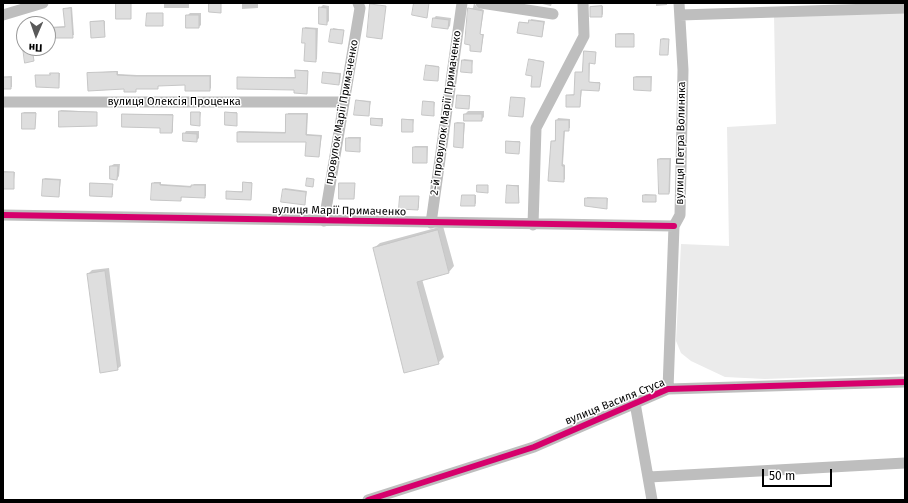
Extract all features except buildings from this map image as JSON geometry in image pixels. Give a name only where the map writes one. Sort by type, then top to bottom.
[{"type":"street","points":[[3,15],[43,3]]},
{"type":"street","name":"провулок Марії Примаченко","points":[[324,220],[360,8],[358,3]]},
{"type":"street","name":"2-й провулок Марії Примаченко","points":[[431,223],[462,3]]},
{"type":"street","points":[[481,3],[554,14]]},
{"type":"street","points":[[533,225],[536,128],[584,36],[583,3]]},
{"type":"street","name":"вулиця Петра Волиняка","points":[[668,389],[674,226],[680,215],[683,70],[679,3]]},
{"type":"street","points":[[680,15],[815,7],[905,8]]},
{"type":"street","name":"вулиця Олексія Проценка","points":[[3,102],[344,102]]},
{"type":"street","name":"вулиця Марії Примаченко","points":[[3,215],[533,225],[674,226]]},
{"type":"street","name":"вулиця Василя Стуса","points":[[375,499],[534,447],[668,389],[905,382]]},
{"type":"street","points":[[635,403],[652,500]]},
{"type":"street","points":[[649,476],[905,463]]},
{"type":"shaded area","points":[[905,12],[905,374],[765,379],[725,377],[691,361],[681,353],[676,341],[681,244],[729,246],[727,127],[776,124],[774,15]]},
{"type":"cycle path","points":[[3,215],[674,226]]},
{"type":"cycle path","points":[[368,500],[534,447],[668,389],[905,382]]}]
